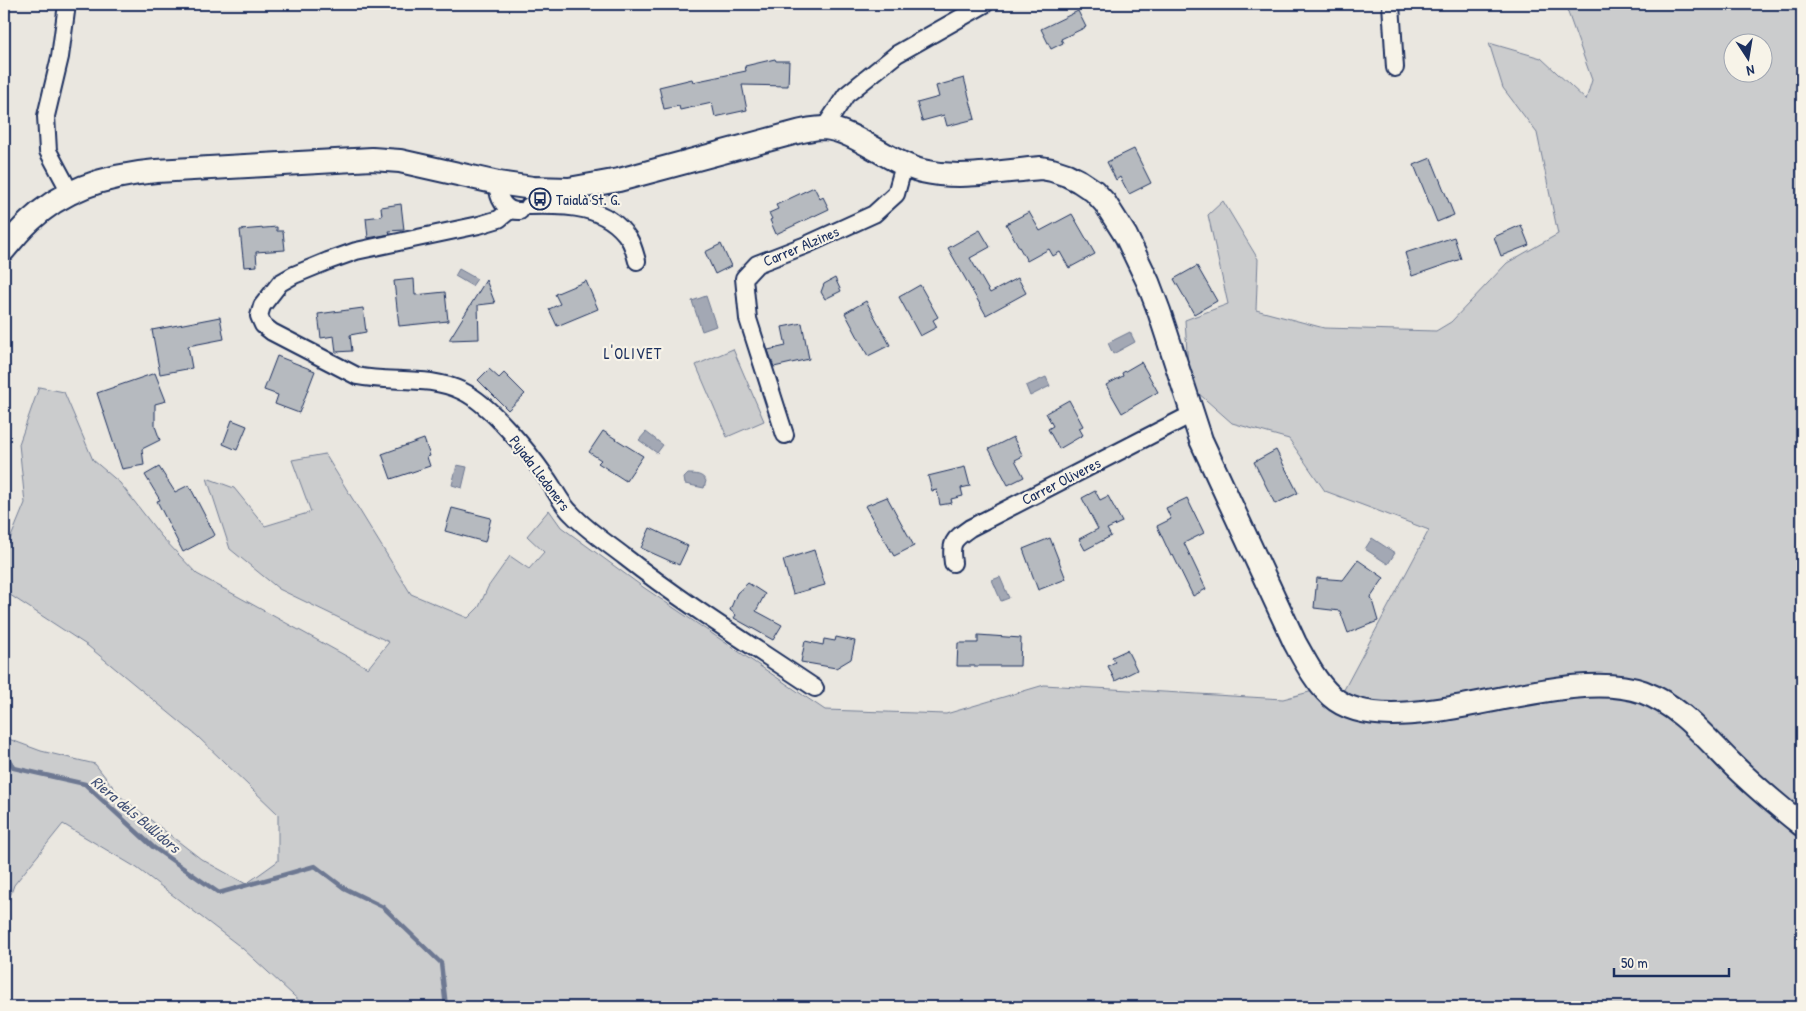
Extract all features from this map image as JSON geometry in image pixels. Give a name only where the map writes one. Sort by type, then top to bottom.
[{"type":"street","points":[[67,4],[60,57],[47,109],[46,126],[48,151],[70,192]]},
{"type":"street","points":[[824,128],[846,95],[897,54],[985,4]]},
{"type":"street","points":[[1391,4],[1395,68]]},
{"type":"street","points":[[4,250],[29,221],[70,192],[100,181],[137,172],[346,160],[400,161],[498,183],[531,197],[569,189],[596,186],[790,134],[824,128],[840,131],[904,165],[943,175],[982,174],[1041,168],[1052,170],[1079,181],[1094,191],[1126,236],[1148,282],[1202,440],[1295,643],[1310,671],[1325,690],[1338,701],[1367,712],[1389,714],[1427,711],[1588,685],[1609,686],[1642,692],[1674,708],[1688,719],[1761,792],[1802,825]]},
{"type":"street","name":"Carrer Alzines","points":[[785,435],[748,319],[744,278],[757,264],[806,245],[874,214],[896,194],[904,165]]},
{"type":"street","points":[[498,183],[498,195],[510,210]]},
{"type":"street","name":"Pujada Lledoners","points":[[637,261],[630,240],[619,227],[605,216],[584,208],[531,197],[520,211],[510,210],[499,219],[356,251],[294,275],[280,283],[262,306],[259,316],[263,325],[279,336],[357,376],[370,379],[422,380],[462,391],[510,432],[530,455],[570,513],[584,526],[651,578],[815,688]]},
{"type":"street","name":"Carrer Oliveres","points":[[953,563],[951,548],[953,542],[970,528],[1192,414]]},
{"type":"shaded area","points":[[1565,4],[1802,4],[1802,1007],[306,1007],[242,948],[137,868],[63,824],[14,885],[4,914],[4,732],[6,738],[41,751],[95,764],[121,797],[201,859],[246,884],[278,861],[278,814],[197,736],[88,646],[4,591],[4,554],[25,503],[19,444],[39,387],[64,392],[93,460],[120,483],[161,536],[197,574],[368,668],[389,642],[279,589],[230,549],[207,478],[234,488],[265,526],[311,512],[292,460],[325,454],[411,594],[468,618],[479,607],[488,587],[510,556],[529,569],[544,552],[527,536],[549,510],[561,527],[643,587],[825,710],[946,714],[1044,685],[1283,699],[1313,691],[1338,701],[1429,530],[1325,491],[1289,439],[1232,423],[1189,385],[1185,320],[1228,304],[1208,215],[1223,201],[1258,259],[1256,310],[1324,328],[1436,331],[1451,322],[1507,263],[1558,234],[1537,133],[1503,88],[1489,43],[1541,58],[1586,100],[1592,80]]},
{"type":"shaded area","points":[[459,269],[477,279],[472,286],[455,276]]},
{"type":"shaded area","points":[[706,296],[716,326],[702,331],[692,301]]},
{"type":"shaded area","points":[[1130,332],[1135,342],[1113,354],[1108,343]]},
{"type":"shaded area","points":[[733,349],[764,421],[727,437],[696,365]]},
{"type":"shaded area","points":[[1046,377],[1050,386],[1030,396],[1026,386]]},
{"type":"shaded area","points":[[646,432],[663,445],[657,453],[639,440]]},
{"type":"shaded area","points":[[457,465],[467,467],[462,488],[452,485]]},
{"type":"shaded area","points":[[688,474],[696,474],[703,477],[706,481],[704,488],[685,484],[684,478]]},
{"type":"shaded area","points":[[1372,538],[1395,553],[1388,564],[1365,549]]},
{"type":"shaded area","points":[[1000,577],[1009,598],[1001,601],[992,580]]},
{"type":"building","points":[[1078,11],[1086,27],[1061,39],[1063,43],[1051,49],[1041,29]]},
{"type":"building","points":[[775,59],[776,61],[789,61],[788,86],[742,85],[747,110],[715,117],[712,103],[680,110],[679,106],[664,109],[659,87],[692,79],[693,82],[746,71],[745,66]]},
{"type":"building","points":[[964,78],[975,119],[947,126],[944,115],[922,121],[917,103],[939,97],[936,86]]},
{"type":"building","points":[[1134,149],[1151,183],[1129,194],[1120,177],[1116,180],[1107,162]]},
{"type":"building","points":[[1431,158],[1454,215],[1437,222],[1414,165]]},
{"type":"building","points":[[814,187],[820,199],[823,197],[829,209],[776,234],[769,213],[778,209],[776,205]]},
{"type":"building","points":[[401,204],[404,230],[389,231],[390,234],[368,238],[366,218],[382,216],[381,207]]},
{"type":"building","points":[[1029,212],[1040,231],[1072,214],[1095,254],[1069,268],[1060,252],[1053,256],[1049,249],[1027,261],[1006,224]]},
{"type":"building","points":[[1521,225],[1529,245],[1501,256],[1494,237]]},
{"type":"building","points":[[277,227],[277,231],[283,231],[285,250],[256,252],[257,266],[244,267],[240,230]]},
{"type":"building","points":[[980,230],[990,247],[970,258],[990,293],[1018,278],[1026,293],[986,315],[948,248]]},
{"type":"building","points":[[1454,237],[1461,259],[1412,276],[1405,253]]},
{"type":"building","points":[[721,244],[731,266],[715,274],[705,252]]},
{"type":"building","points":[[1197,266],[1217,301],[1194,314],[1174,279]]},
{"type":"building","points":[[835,278],[841,291],[825,299],[821,292],[824,284]]},
{"type":"building","points":[[414,279],[415,295],[445,292],[448,321],[399,326],[394,281]]},
{"type":"building","points":[[486,280],[495,303],[478,305],[479,339],[449,340]]},
{"type":"building","points":[[586,281],[598,309],[557,326],[549,309],[560,304],[555,294]]},
{"type":"building","points":[[920,285],[938,317],[933,320],[937,327],[920,336],[899,297]]},
{"type":"building","points":[[866,301],[890,345],[868,356],[845,313]]},
{"type":"building","points":[[363,308],[366,332],[350,335],[352,351],[336,352],[334,336],[321,338],[318,314]]},
{"type":"building","points":[[220,317],[224,339],[188,346],[192,368],[160,374],[152,330]]},
{"type":"building","points":[[802,323],[809,359],[774,367],[768,350],[786,346],[782,327]]},
{"type":"building","points":[[277,356],[315,371],[299,413],[275,404],[278,395],[264,390]]},
{"type":"building","points":[[1141,362],[1158,392],[1122,413],[1106,385],[1123,376],[1122,373]]},
{"type":"building","points":[[489,369],[499,378],[504,373],[525,394],[508,410],[478,380]]},
{"type":"building","points":[[155,373],[166,401],[155,404],[155,426],[160,440],[142,449],[144,465],[122,469],[97,393]]},
{"type":"building","points":[[1069,400],[1083,426],[1079,428],[1083,435],[1059,449],[1048,429],[1053,426],[1046,413]]},
{"type":"building","points":[[232,420],[247,426],[237,450],[223,444]]},
{"type":"building","points":[[603,431],[643,456],[626,481],[598,463],[601,460],[589,452]]},
{"type":"building","points":[[1013,437],[1023,456],[1015,460],[1024,477],[1008,485],[989,449]]},
{"type":"building","points":[[424,439],[430,456],[427,457],[430,466],[391,479],[382,454]]},
{"type":"building","points":[[1276,450],[1298,493],[1275,504],[1254,462]]},
{"type":"building","points":[[159,467],[175,492],[189,485],[215,535],[183,552],[157,501],[160,500],[145,475]]},
{"type":"building","points":[[965,467],[970,486],[961,488],[963,496],[951,499],[952,503],[940,505],[937,490],[932,491],[928,476]]},
{"type":"building","points":[[1095,491],[1100,500],[1108,496],[1122,522],[1107,529],[1111,536],[1085,550],[1079,539],[1098,529],[1082,498]]},
{"type":"building","points":[[887,497],[914,546],[894,556],[865,506]]},
{"type":"building","points":[[1187,498],[1204,533],[1184,543],[1206,589],[1193,596],[1157,526],[1171,519],[1166,508]]},
{"type":"building","points":[[452,508],[491,518],[485,542],[445,531]]},
{"type":"building","points":[[650,528],[688,546],[679,565],[641,548]]},
{"type":"building","points":[[1050,538],[1066,579],[1038,590],[1023,549]]},
{"type":"building","points":[[814,550],[825,585],[793,594],[783,560]]},
{"type":"building","points":[[1358,560],[1384,578],[1371,597],[1378,621],[1348,633],[1340,611],[1314,608],[1317,578],[1343,580]]},
{"type":"building","points":[[748,583],[765,594],[756,611],[782,625],[773,640],[734,618],[736,615],[730,610],[737,593]]},
{"type":"building","points":[[978,635],[1021,638],[1020,666],[957,666],[958,643],[978,643]]},
{"type":"building","points":[[836,637],[855,641],[851,659],[836,668],[801,662],[805,641],[823,645],[824,639],[835,641]]},
{"type":"building","points":[[1127,650],[1137,670],[1115,681],[1108,666],[1115,662],[1112,657]]},
{"type":"waterway","name":"Riera dels Bullidors","points":[[4,752],[14,768],[85,784],[153,847],[219,893],[315,866],[344,888],[383,907],[441,963],[446,1007]]},
{"type":"place","name":"Taialà St. G.","points":[[540,199]]},
{"type":"district","name":"L'OLIVET","points":[[633,353]]}]
